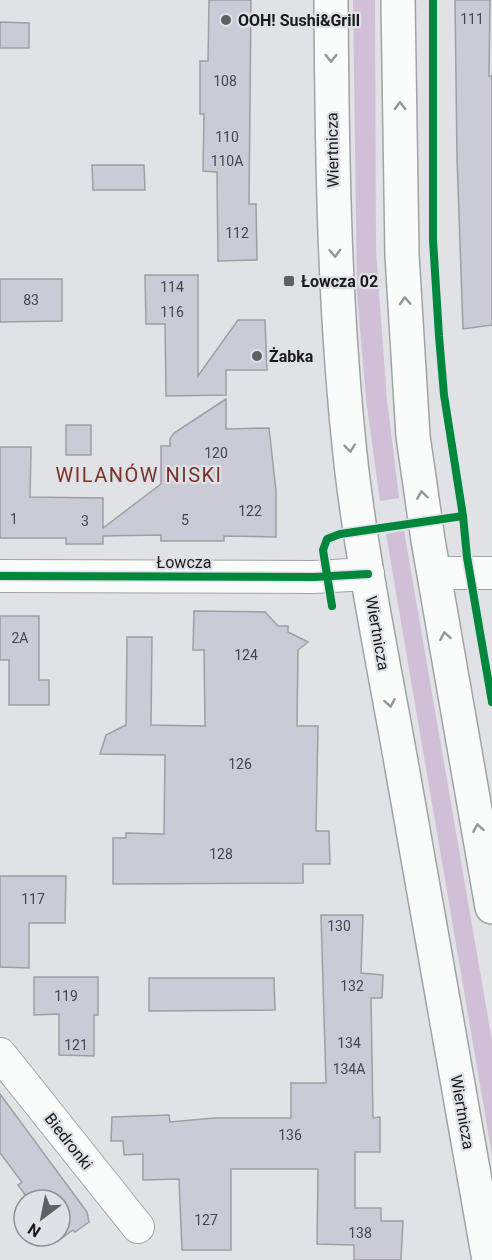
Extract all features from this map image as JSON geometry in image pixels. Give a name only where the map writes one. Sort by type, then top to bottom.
[{"type":"main road","name":"Wiertnicza","points":[[331,0],[336,290],[351,464],[368,574],[489,1260]]},
{"type":"main road","points":[[398,0],[402,255],[413,436],[434,573],[492,907]]},
{"type":"street","points":[[434,573],[492,573]]},
{"type":"street","name":"Łowcza","points":[[0,576],[314,577],[368,574]]},
{"type":"street","name":"Biedronki","points":[[0,1054],[138,1227]]},
{"type":"shaded area","points":[[353,0],[375,0],[376,251],[387,400],[399,498],[380,501],[366,399],[357,294]]},
{"type":"shaded area","points":[[404,531],[492,1041],[492,1155],[386,534]]},
{"type":"building","points":[[209,0],[251,0],[249,204],[256,204],[257,260],[218,261],[217,172],[203,171],[204,114],[200,114],[200,61],[208,61]]},
{"type":"building","points":[[455,0],[490,0],[489,76],[492,76],[492,325],[463,329],[457,157]]},
{"type":"building","points":[[0,22],[29,23],[29,48],[0,48]]},
{"type":"building","points":[[92,165],[144,165],[145,190],[93,190]]},
{"type":"building","points":[[145,275],[198,275],[198,376],[238,320],[265,320],[267,370],[226,370],[226,395],[166,396],[165,324],[146,324]]},
{"type":"building","points":[[0,279],[62,279],[62,321],[0,322]]},
{"type":"building","points":[[226,399],[226,429],[269,428],[276,491],[276,537],[224,536],[224,541],[161,541],[161,535],[103,536],[103,544],[66,544],[66,538],[0,538],[0,447],[31,447],[30,497],[103,498],[103,528],[161,484],[161,446],[170,446],[170,439],[174,433]]},
{"type":"building","points":[[66,425],[91,425],[91,455],[66,455]]},
{"type":"building","points":[[194,611],[265,612],[278,626],[288,626],[288,632],[308,642],[298,650],[297,726],[318,726],[316,831],[329,831],[330,864],[303,864],[303,883],[113,884],[113,838],[126,838],[126,833],[164,834],[165,755],[100,754],[106,735],[126,725],[127,637],[152,637],[151,725],[205,726],[204,650],[193,650]]},
{"type":"building","points":[[0,616],[39,616],[39,680],[49,680],[49,705],[9,705],[9,660],[0,660]]},
{"type":"building","points":[[0,876],[66,876],[65,923],[29,923],[29,968],[0,967]]},
{"type":"building","points":[[321,915],[363,915],[361,973],[383,975],[382,998],[371,998],[373,1118],[380,1117],[380,1152],[355,1152],[355,1208],[381,1208],[381,1221],[403,1221],[401,1260],[354,1260],[354,1245],[317,1244],[318,1169],[231,1169],[231,1250],[182,1250],[179,1179],[143,1180],[143,1154],[124,1155],[123,1141],[111,1141],[112,1117],[169,1115],[170,1122],[214,1118],[291,1118],[291,1083],[326,1083]]},
{"type":"building","points":[[34,977],[98,977],[98,1015],[94,1015],[94,1056],[59,1055],[59,1014],[34,1015]]},
{"type":"building","points":[[149,978],[274,978],[275,1010],[149,1011]]},
{"type":"building","points":[[0,1094],[69,1188],[20,1188],[18,1185],[22,1182],[0,1153]]},
{"type":"building","points":[[72,1192],[87,1212],[89,1222],[75,1232],[73,1230]]},
{"type":"cycle path","points":[[433,0],[433,240],[439,336],[444,395],[463,516],[467,557],[492,702]]},
{"type":"cycle path","points":[[332,606],[323,550],[327,539],[340,534],[463,516]]},
{"type":"cycle path","points":[[0,576],[314,577],[368,574]]},
{"type":"place","name":"OOH! Sushi&Grill","points":[[226,20]]},
{"type":"place","name":"Łowcza 02","points":[[289,281]]},
{"type":"place","name":"Żabka","points":[[257,356]]},
{"type":"district","name":"WILANÓW NISKI","points":[[139,475]]}]
